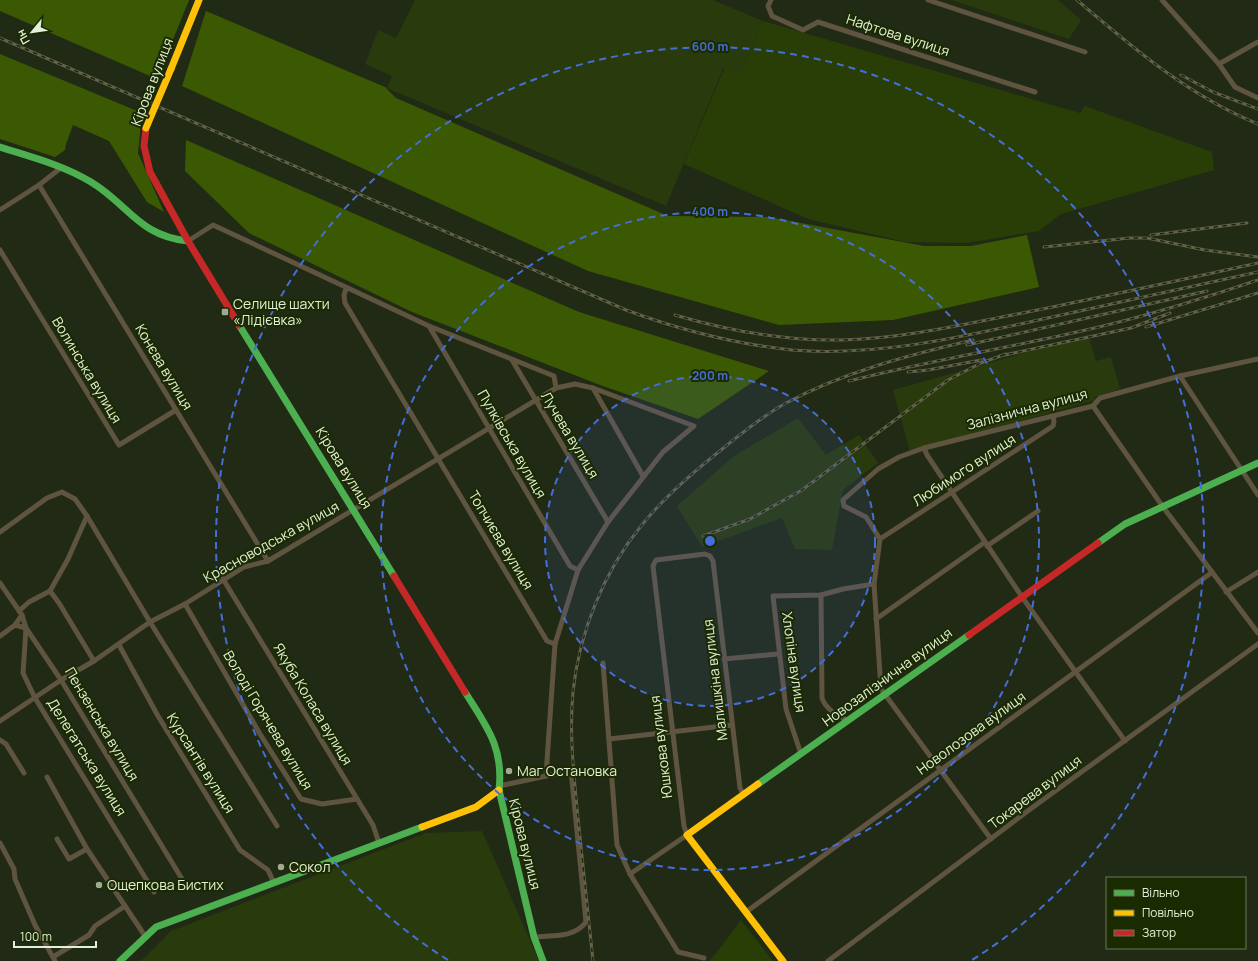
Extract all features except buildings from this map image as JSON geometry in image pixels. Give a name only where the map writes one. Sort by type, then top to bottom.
[{"type":"main road","name":"Кірова вулиця","points":[[199,0],[146,128],[144,146],[150,172],[188,241],[494,739],[501,772],[499,788],[534,937],[543,961]]},
{"type":"main road","points":[[0,147],[62,167],[92,183],[150,231],[175,241],[188,241]]},
{"type":"main road","name":"Новозалізнична вулиця","points":[[688,835],[884,694],[1125,524],[1258,463]]},
{"type":"main road","points":[[120,961],[145,936],[166,923],[476,808],[499,788]]},
{"type":"main road","name":"Юшкова вулиця","points":[[688,835],[783,961]]},
{"type":"street","name":"Нафтова вулиця","points":[[771,0],[768,6],[772,16],[803,30],[818,22],[1035,92]]},
{"type":"street","points":[[928,0],[1085,52]]},
{"type":"street","points":[[1162,0],[1219,64],[1235,88],[1258,98]]},
{"type":"street","points":[[1219,64],[1258,42]]},
{"type":"street","points":[[0,210],[39,185],[62,167]]},
{"type":"street","name":"Конєва вулиця","points":[[39,185],[268,561]]},
{"type":"street","points":[[188,241],[213,225],[346,289],[429,326],[554,376],[556,388]]},
{"type":"street","name":"Волинська вулиця","points":[[0,250],[2,258],[119,445],[176,410]]},
{"type":"street","name":"Топчиєва вулиця","points":[[346,289],[344,295],[345,303],[547,641],[555,644]]},
{"type":"street","name":"Пулківська вулиця","points":[[429,326],[570,566],[578,570]]},
{"type":"street","name":"Залізнична вулиця","points":[[880,539],[866,517],[844,506],[843,500],[878,469],[898,457],[924,448],[1092,406],[1100,398],[1180,376],[1258,359]]},
{"type":"street","name":"Лучева вулиця","points":[[512,360],[608,522]]},
{"type":"street","points":[[1180,376],[1258,495]]},
{"type":"street","name":"Красноводська вулиця","points":[[0,721],[61,680],[119,645],[150,622],[186,604],[244,567],[268,561],[556,388],[575,384],[593,388],[694,426],[663,452],[643,476]]},
{"type":"street","points":[[546,776],[555,644],[578,570],[608,522],[643,476],[593,388]]},
{"type":"street","points":[[1092,406],[1211,573],[1258,633]]},
{"type":"street","name":"Любимого вулиця","points":[[880,539],[1053,426],[1053,416]]},
{"type":"street","points":[[924,448],[951,492],[1022,597],[1125,741]]},
{"type":"street","points":[[0,532],[47,498],[62,492],[75,500],[277,826]]},
{"type":"street","points":[[876,619],[986,544],[1038,511]]},
{"type":"street","points":[[0,636],[15,625],[20,613],[29,602],[50,592],[68,559],[86,516]]},
{"type":"street","points":[[880,539],[874,584],[880,683],[884,694],[991,839]]},
{"type":"street","name":"Юшкова вулиця","points":[[688,835],[684,826],[672,732],[654,563],[659,560],[705,554],[710,556],[713,561]]},
{"type":"street","name":"Малишкіна вулиця","points":[[713,561],[740,788],[744,795]]},
{"type":"street","points":[[1226,592],[1258,572]]},
{"type":"street","name":"Новолозова вулиця","points":[[746,912],[1211,573]]},
{"type":"street","name":"Якуба Коласа вулиця","points":[[223,579],[373,825],[379,843]]},
{"type":"street","name":"Пензенська вулиця","points":[[0,583],[20,613],[26,628],[61,680],[182,879]]},
{"type":"street","points":[[821,596],[843,589],[874,584]]},
{"type":"street","points":[[50,592],[59,603],[94,661]]},
{"type":"street","name":"Хлопіна вулиця","points":[[801,754],[786,709],[778,654],[773,596],[821,596],[822,698],[824,704],[848,721]]},
{"type":"street","name":"Володі Горячева вулиця","points":[[186,604],[260,734],[301,799],[312,803],[322,804],[357,798]]},
{"type":"street","points":[[15,625],[26,628]]},
{"type":"street","name":"Делегатська вулиця","points":[[26,628],[23,673],[36,698],[154,892]]},
{"type":"street","name":"Токарева вулиця","points":[[828,961],[991,839],[1258,644]]},
{"type":"street","name":"Курсантів вулиця","points":[[119,645],[158,716],[240,850],[268,870],[274,883]]},
{"type":"street","points":[[724,658],[778,654]]},
{"type":"street","points":[[602,663],[617,845],[630,874],[678,952],[704,958]]},
{"type":"street","points":[[609,739],[732,725]]},
{"type":"street","points":[[0,740],[6,744],[24,773]]},
{"type":"street","points":[[499,788],[571,771],[586,922],[580,930],[574,933],[534,937]]},
{"type":"street","points":[[47,777],[87,849],[145,936]]},
{"type":"street","name":"Новозалізнична вулиця","points":[[630,874],[688,835]]},
{"type":"street","points":[[57,839],[69,859],[87,849]]},
{"type":"street","points":[[0,843],[14,869],[15,879],[36,925],[54,959],[89,936],[95,926],[125,906]]},
{"type":"shaded area","points":[[0,0],[189,0],[157,79],[0,11]]},
{"type":"shaded area","points":[[415,0],[713,0],[763,21],[741,73],[724,67],[666,206],[387,88],[392,76],[365,64],[378,30],[396,38]]},
{"type":"shaded area","points":[[952,0],[1058,0],[1081,20],[1069,39]]},
{"type":"shaded area","points":[[206,11],[385,87],[396,98],[668,216],[769,217],[924,246],[971,246],[1027,235],[1039,287],[893,320],[779,325],[588,271],[182,86]]},
{"type":"shaded area","points":[[763,21],[1080,113],[1085,106],[1212,152],[1214,170],[1061,214],[1039,231],[967,243],[905,242],[808,219],[684,164],[725,67],[741,73]]},
{"type":"shaded area","points":[[0,54],[142,113],[138,153],[164,212],[147,202],[109,141],[73,125],[65,150],[55,157],[0,139]]},
{"type":"shaded area","points":[[186,140],[579,312],[769,371],[698,419],[600,385],[412,312],[249,233],[185,171]]},
{"type":"shaded area","points":[[1088,335],[1096,361],[1111,357],[1120,389],[1094,397],[1095,400],[910,452],[893,390]]},
{"type":"shaded area","points":[[798,418],[826,455],[859,435],[878,463],[843,490],[832,550],[795,549],[782,518],[702,547],[677,506],[734,456]]},
{"type":"shaded area","points":[[482,831],[539,961],[141,961],[171,931],[426,833]]},
{"type":"shaded area","points":[[741,920],[773,961],[709,961],[718,951]]},
{"type":"railway","points":[[1077,0],[1119,36],[1163,70],[1208,100],[1258,124]]},
{"type":"railway","points":[[0,38],[626,310],[687,330],[750,344],[792,350],[824,351],[856,351],[919,344],[950,339],[1258,272]]},
{"type":"railway","points":[[1181,75],[1213,92],[1258,109]]},
{"type":"railway","points":[[1151,235],[1247,223]]},
{"type":"railway","points":[[1044,247],[1129,238],[1147,238],[1205,250],[1258,257]]},
{"type":"railway","points":[[675,315],[716,326],[779,337],[821,340],[881,338],[1030,312],[1258,263]]},
{"type":"railway","points":[[849,381],[1100,327],[1168,309],[1258,280]]},
{"type":"railway","points":[[967,345],[1207,291]]},
{"type":"railway","points":[[1146,327],[1258,293]]},
{"type":"railway","points":[[1000,356],[1131,328],[1170,313]]},
{"type":"railway","points":[[593,961],[574,771],[572,708],[576,670],[587,625],[595,604],[616,563],[641,526],[669,495],[752,425],[777,408],[808,392],[854,373],[901,358],[973,340]]},
{"type":"railway","points":[[703,536],[750,519],[802,490],[948,380],[981,363],[1006,354]]},
{"type":"railway","points":[[908,372],[928,370],[981,360]]},
{"type":"traffic: fast","points":[[0,147],[47,162],[80,176],[104,191],[146,226],[171,238],[188,241]]},
{"type":"traffic: fast","points":[[239,325],[394,576]]},
{"type":"traffic: fast","points":[[1098,543],[1125,524],[1258,463]]},
{"type":"traffic: fast","points":[[758,784],[969,635]]},
{"type":"traffic: fast","points":[[465,692],[492,738],[496,749],[499,761],[499,790],[534,937],[543,961]]},
{"type":"traffic: fast","points":[[120,961],[156,927],[422,827]]},
{"type":"traffic: slow","points":[[171,69],[199,0]]},
{"type":"traffic: slow","points":[[146,128],[171,69]]},
{"type":"traffic: slow","points":[[758,784],[687,835],[783,961]]},
{"type":"traffic: slow","points":[[422,827],[476,807],[499,790]]},
{"type":"traffic: jam","points":[[146,128],[144,146],[150,172],[188,241],[239,325]]},
{"type":"traffic: jam","points":[[969,635],[1098,543]]},
{"type":"traffic: jam","points":[[394,576],[465,692]]},
{"type":"place","name":"Селище шахти «Лідієвка»","points":[[225,312]]},
{"type":"place","name":"Маг Остановка","points":[[509,771]]},
{"type":"place","name":"Сокол","points":[[281,867]]},
{"type":"place","name":"Ощепкова Бистих","points":[[99,885]]}]
